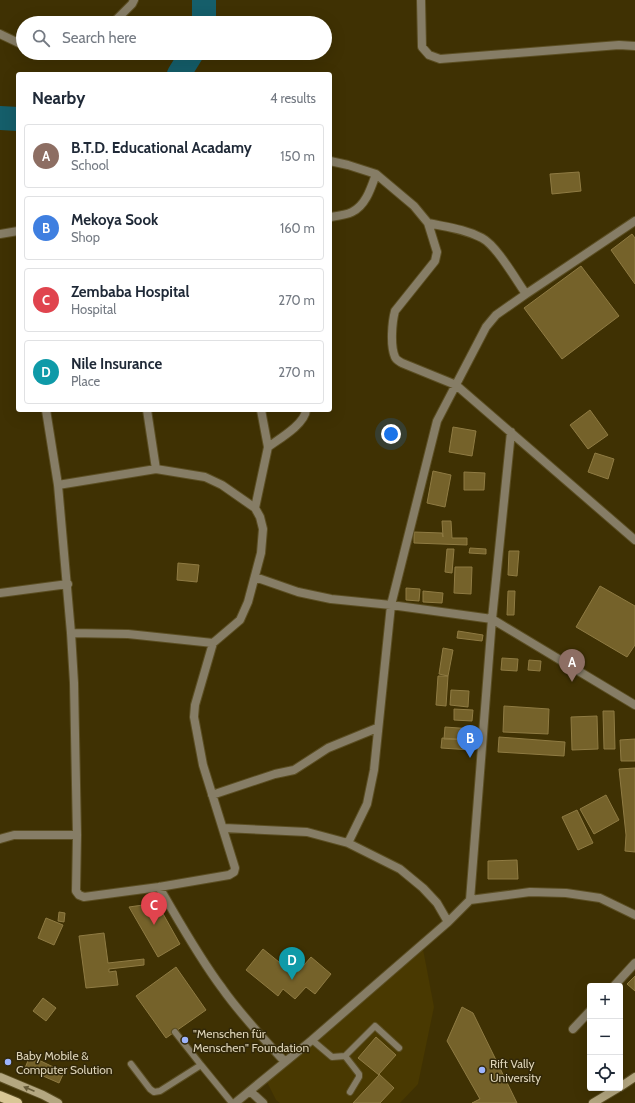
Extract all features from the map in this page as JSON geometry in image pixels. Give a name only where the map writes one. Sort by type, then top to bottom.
[{"type":"main road","points":[[0,1077],[58,1103]]},
{"type":"main road","points":[[623,1084],[635,1077]]},
{"type":"main road","points":[[593,1103],[612,1091]]},
{"type":"main road","points":[[0,1096],[17,1103]]},
{"type":"street","points":[[120,16],[134,0]]},
{"type":"street","points":[[421,0],[422,46],[430,56],[440,59],[619,45],[635,46]]},
{"type":"street","points":[[0,34],[16,42]]},
{"type":"street","points":[[332,161],[376,174],[414,206],[428,223],[437,252],[435,261],[395,311],[393,319],[393,350],[395,358],[402,363],[456,384],[635,540]]},
{"type":"street","points":[[332,217],[352,212],[359,207],[369,194],[376,174]]},
{"type":"street","points":[[348,843],[367,804],[374,770],[391,605],[437,421],[486,327],[496,315],[635,221]]},
{"type":"street","points":[[428,223],[464,230],[483,238],[494,248],[526,294]]},
{"type":"street","points":[[0,234],[16,233]]},
{"type":"street","points":[[46,412],[58,485],[68,584],[74,683],[77,835],[76,891],[79,895],[84,897],[159,888],[229,875],[234,872],[235,868],[202,758],[194,717],[195,705],[213,643],[240,620],[248,602],[256,577],[261,553],[263,529],[260,517],[255,508],[222,485],[205,477],[156,469],[58,485]]},
{"type":"street","points":[[147,412],[156,469]]},
{"type":"street","points":[[255,508],[268,447],[261,412]]},
{"type":"street","points":[[268,447],[300,423],[306,412]]},
{"type":"street","points":[[470,900],[492,619],[511,432]]},
{"type":"street","points":[[256,577],[298,592],[331,599],[391,605],[492,619],[635,705]]},
{"type":"street","points":[[0,593],[68,584]]},
{"type":"street","points":[[71,633],[128,634],[213,643]]},
{"type":"street","points":[[212,795],[275,774],[294,770],[328,748],[378,728]]},
{"type":"street","points":[[224,828],[307,832],[348,843],[400,869],[423,888],[437,903],[448,922]]},
{"type":"street","points":[[0,839],[14,835],[77,835]]},
{"type":"street","points":[[159,888],[198,954],[222,988],[240,1012],[284,1062]]},
{"type":"street","points":[[234,1103],[312,1040],[448,922],[470,900],[530,892],[566,893],[600,898],[635,915]]},
{"type":"street","points":[[617,983],[635,964]]},
{"type":"street","points":[[573,1029],[587,1014]]},
{"type":"street","points":[[250,1091],[263,1103]]},
{"type":"lane","points":[[312,1040],[332,1057],[345,1056],[374,1026],[399,1048]]},
{"type":"lane","points":[[175,1032],[234,1103]]},
{"type":"lane","points":[[345,1056],[359,1074],[359,1077],[350,1092]]},
{"type":"lane","points":[[131,1064],[154,1092],[160,1091],[201,1065]]},
{"type":"shaded area","points":[[423,949],[434,1007],[418,1084],[400,1103],[280,1103],[276,1100],[266,1080]]},
{"type":"building","points":[[579,172],[581,191],[552,194],[550,174]]},
{"type":"building","points":[[632,234],[635,238],[635,284],[611,250]]},
{"type":"building","points":[[581,266],[619,316],[562,359],[524,308]]},
{"type":"building","points":[[590,410],[608,435],[588,449],[570,425]]},
{"type":"building","points":[[453,427],[476,431],[472,456],[449,452]]},
{"type":"building","points":[[595,453],[614,459],[608,479],[588,472]]},
{"type":"building","points":[[433,471],[451,475],[445,507],[427,503]]},
{"type":"building","points":[[464,472],[485,473],[484,490],[464,490]]},
{"type":"building","points":[[442,521],[451,521],[452,538],[467,538],[467,545],[414,543],[414,532],[442,533],[443,537]]},
{"type":"building","points":[[470,548],[486,549],[486,554],[469,553]]},
{"type":"building","points":[[447,549],[454,549],[452,573],[445,572]]},
{"type":"building","points":[[509,551],[519,551],[517,576],[508,575]]},
{"type":"building","points":[[178,563],[199,565],[197,582],[177,580]]},
{"type":"building","points":[[455,567],[472,567],[471,594],[454,593]]},
{"type":"building","points":[[600,586],[635,606],[635,645],[627,657],[576,627]]},
{"type":"building","points":[[406,588],[420,589],[419,601],[406,600]]},
{"type":"building","points":[[423,591],[443,593],[442,603],[423,602]]},
{"type":"building","points":[[508,591],[515,591],[514,615],[507,615]]},
{"type":"building","points":[[458,631],[483,635],[482,641],[457,638]]},
{"type":"building","points":[[443,648],[453,650],[448,676],[439,674]]},
{"type":"building","points":[[502,658],[518,659],[517,671],[501,670]]},
{"type":"building","points":[[529,660],[541,661],[540,671],[528,670]]},
{"type":"building","points":[[438,676],[448,676],[446,706],[436,705]]},
{"type":"building","points":[[451,690],[469,691],[468,707],[450,705]]},
{"type":"building","points":[[504,706],[549,709],[548,734],[503,732]]},
{"type":"building","points":[[454,709],[473,710],[472,721],[454,720]]},
{"type":"building","points":[[603,711],[614,711],[615,749],[604,749]]},
{"type":"building","points":[[597,716],[598,749],[572,750],[571,717]]},
{"type":"building","points":[[445,727],[473,729],[472,740],[444,739]]},
{"type":"building","points":[[499,737],[565,742],[564,756],[498,752]]},
{"type":"building","points":[[442,738],[472,740],[471,750],[441,748]]},
{"type":"building","points":[[635,739],[635,761],[621,761],[620,740]]},
{"type":"building","points":[[635,768],[635,852],[625,851],[626,835],[619,769]]},
{"type":"building","points":[[606,795],[619,820],[594,834],[580,809]]},
{"type":"building","points":[[577,810],[593,843],[578,850],[562,817]]},
{"type":"building","points":[[517,860],[518,879],[488,879],[488,861]]},
{"type":"building","points":[[157,903],[180,944],[158,957],[129,907]]},
{"type":"building","points":[[59,912],[65,913],[64,922],[58,921]]},
{"type":"building","points":[[46,918],[63,925],[54,945],[38,938]]},
{"type":"building","points":[[104,933],[108,963],[144,959],[144,965],[109,969],[109,972],[116,971],[118,985],[86,988],[79,936]]},
{"type":"building","points":[[263,949],[290,971],[293,968],[298,972],[311,957],[331,974],[315,994],[306,987],[295,999],[283,989],[278,996],[246,970]]},
{"type":"building","points":[[176,967],[206,1010],[166,1038],[136,996]]},
{"type":"building","points":[[635,976],[635,991],[627,984]]},
{"type":"building","points":[[43,998],[56,1008],[46,1021],[33,1011]]},
{"type":"building","name":"Rift Vally University","points":[[462,1007],[473,1013],[517,1103],[472,1103],[480,1099],[447,1041]]},
{"type":"building","points":[[376,1037],[396,1055],[379,1074],[394,1088],[380,1103],[353,1103],[379,1075],[358,1058]]},
{"type":"building","points":[[30,1056],[64,1072],[59,1083],[25,1068]]},
{"type":"waterway","points":[[204,0],[204,16]]},
{"type":"waterway","points":[[180,72],[188,60]]},
{"type":"waterway","points":[[0,118],[16,119]]},
{"type":"place","name":"B.T.D. Educational Acadamy","points":[[572,682]]},
{"type":"place","name":"Mekoya Sook","points":[[470,758]]},
{"type":"place","name":"Zembaba Hospital","points":[[154,925]]},
{"type":"place","name":"Nile Insurance","points":[[292,980]]},
{"type":"place","name":"\"Menschen für Menschen\" Foundation","points":[[185,1040]]},
{"type":"place","name":"Baby Mobile & Computer Solution","points":[[8,1062]]},
{"type":"place","name":"Rift Vally University","points":[[482,1070]]}]
